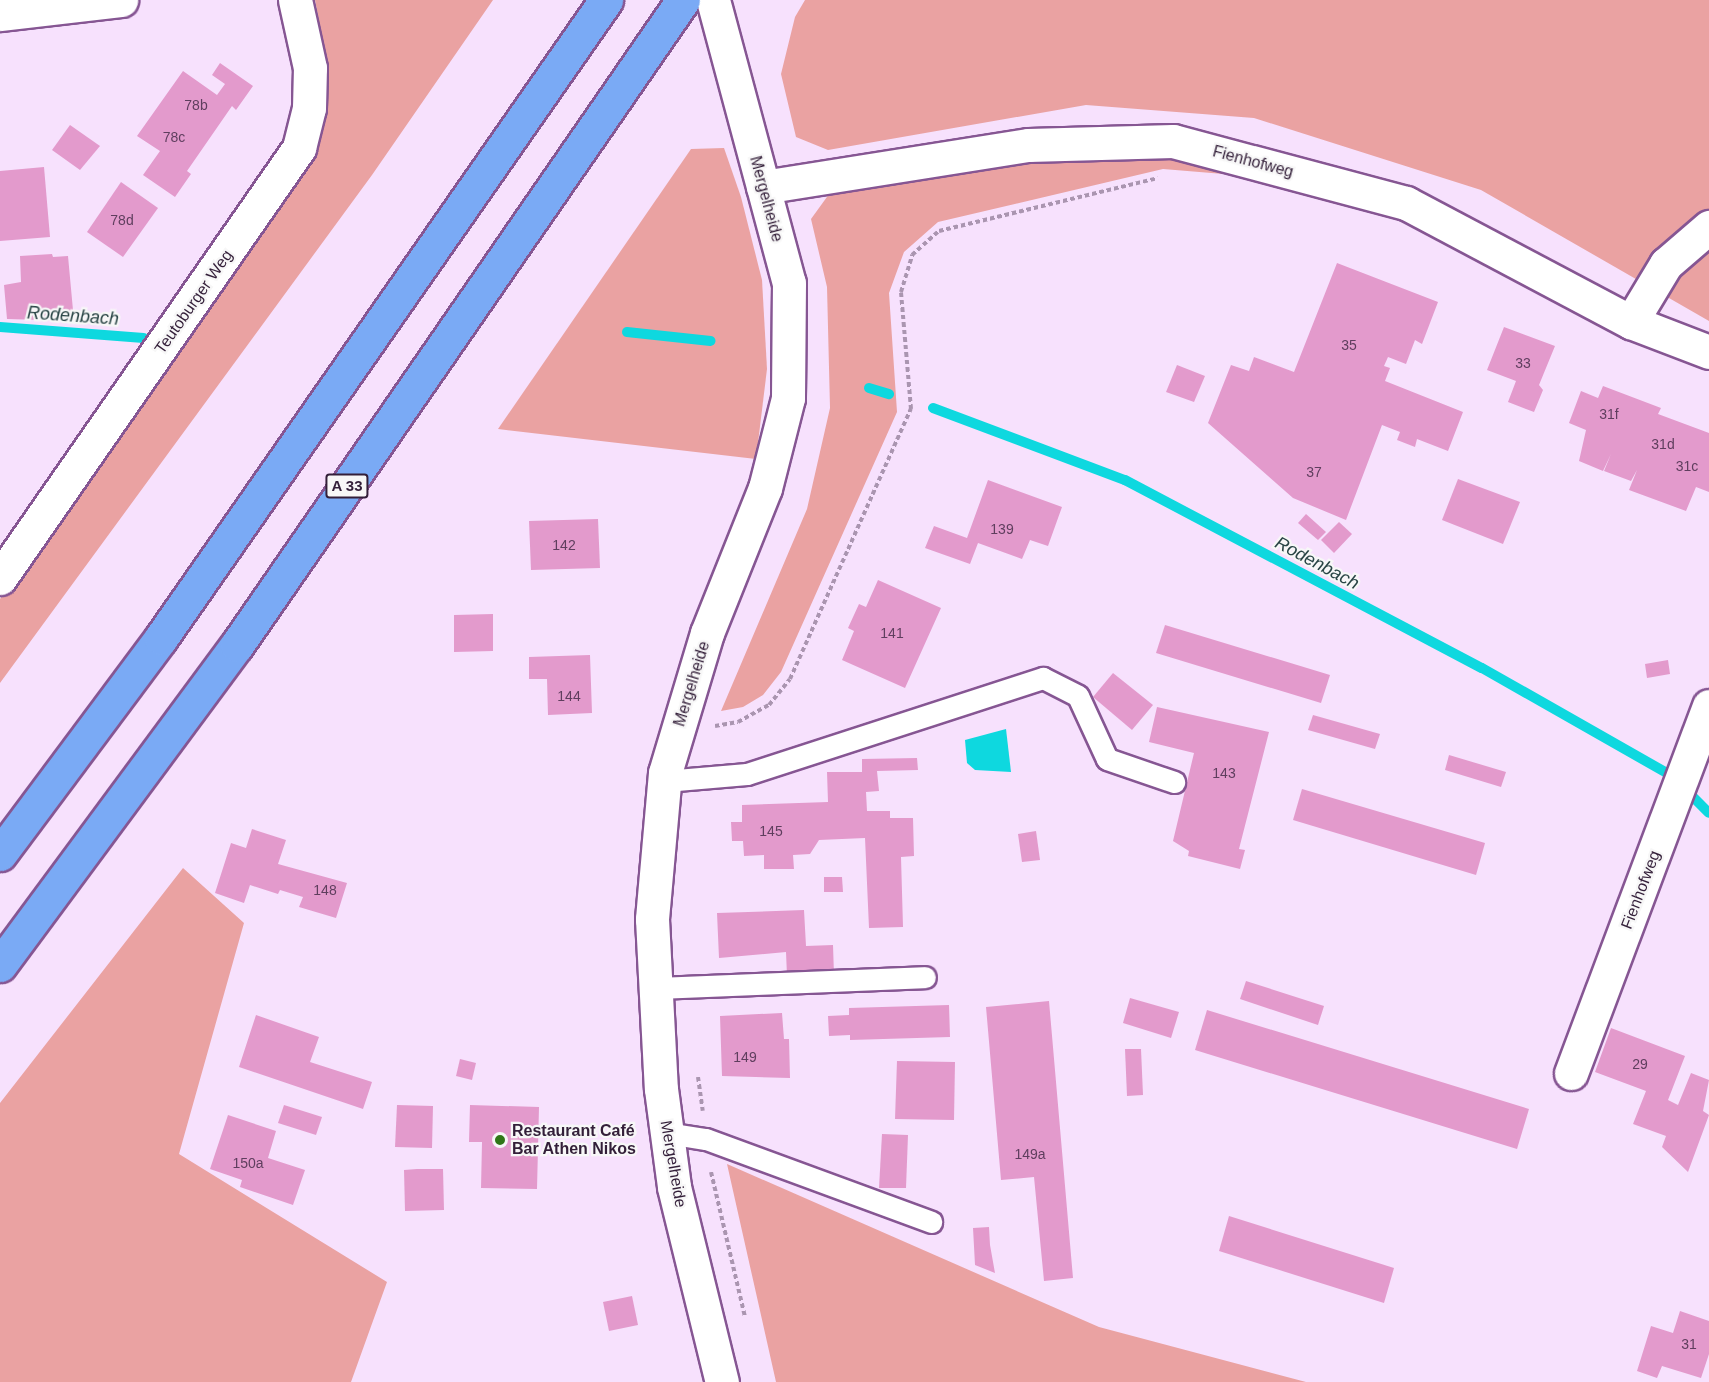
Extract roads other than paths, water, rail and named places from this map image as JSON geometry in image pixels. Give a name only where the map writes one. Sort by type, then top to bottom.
[{"type":"highway","points":[[0,854],[161,638],[606,0]]},
{"type":"highway","name":"A 33","points":[[0,965],[237,645],[683,0]]},
{"type":"street","points":[[0,14],[121,0]]},
{"type":"street","name":"Teutoburger Weg","points":[[0,578],[299,148],[309,108],[310,68],[295,0]]},
{"type":"street","name":"Mergelheide","points":[[713,0],[789,283],[788,398],[765,488],[707,633],[665,781],[652,919],[667,1133],[675,1187],[722,1382]]},
{"type":"street","name":"Fienhofweg","points":[[763,187],[1028,145],[1173,141],[1406,203],[1630,322],[1709,352]]},
{"type":"street","points":[[1630,322],[1666,264],[1709,228]]},
{"type":"street","name":"Fienhofweg","points":[[1571,1073],[1709,706]]},
{"type":"lane","points":[[665,781],[747,774],[1043,678],[1078,696],[1107,759],[1174,782]]},
{"type":"lane","points":[[656,988],[925,977]]},
{"type":"lane","points":[[667,1133],[706,1139],[932,1222]]},
{"type":"water","points":[[1006,729],[1011,772],[975,770],[967,763],[965,740]]},
{"type":"waterway","name":"Rodenbach","points":[[0,327],[144,338]]},
{"type":"waterway","name":"Rodenbach","points":[[627,332],[711,341]]},
{"type":"waterway","name":"Rodenbach","points":[[869,388],[889,394]]},
{"type":"waterway","name":"Rodenbach","points":[[933,408],[1125,480],[1482,668],[1672,776]]},
{"type":"waterway","name":"Rodenbach","points":[[1691,795],[1709,813]]},
{"type":"place","name":"Restaurant Café Bar Athen Nikos","points":[[500,1140]]}]
